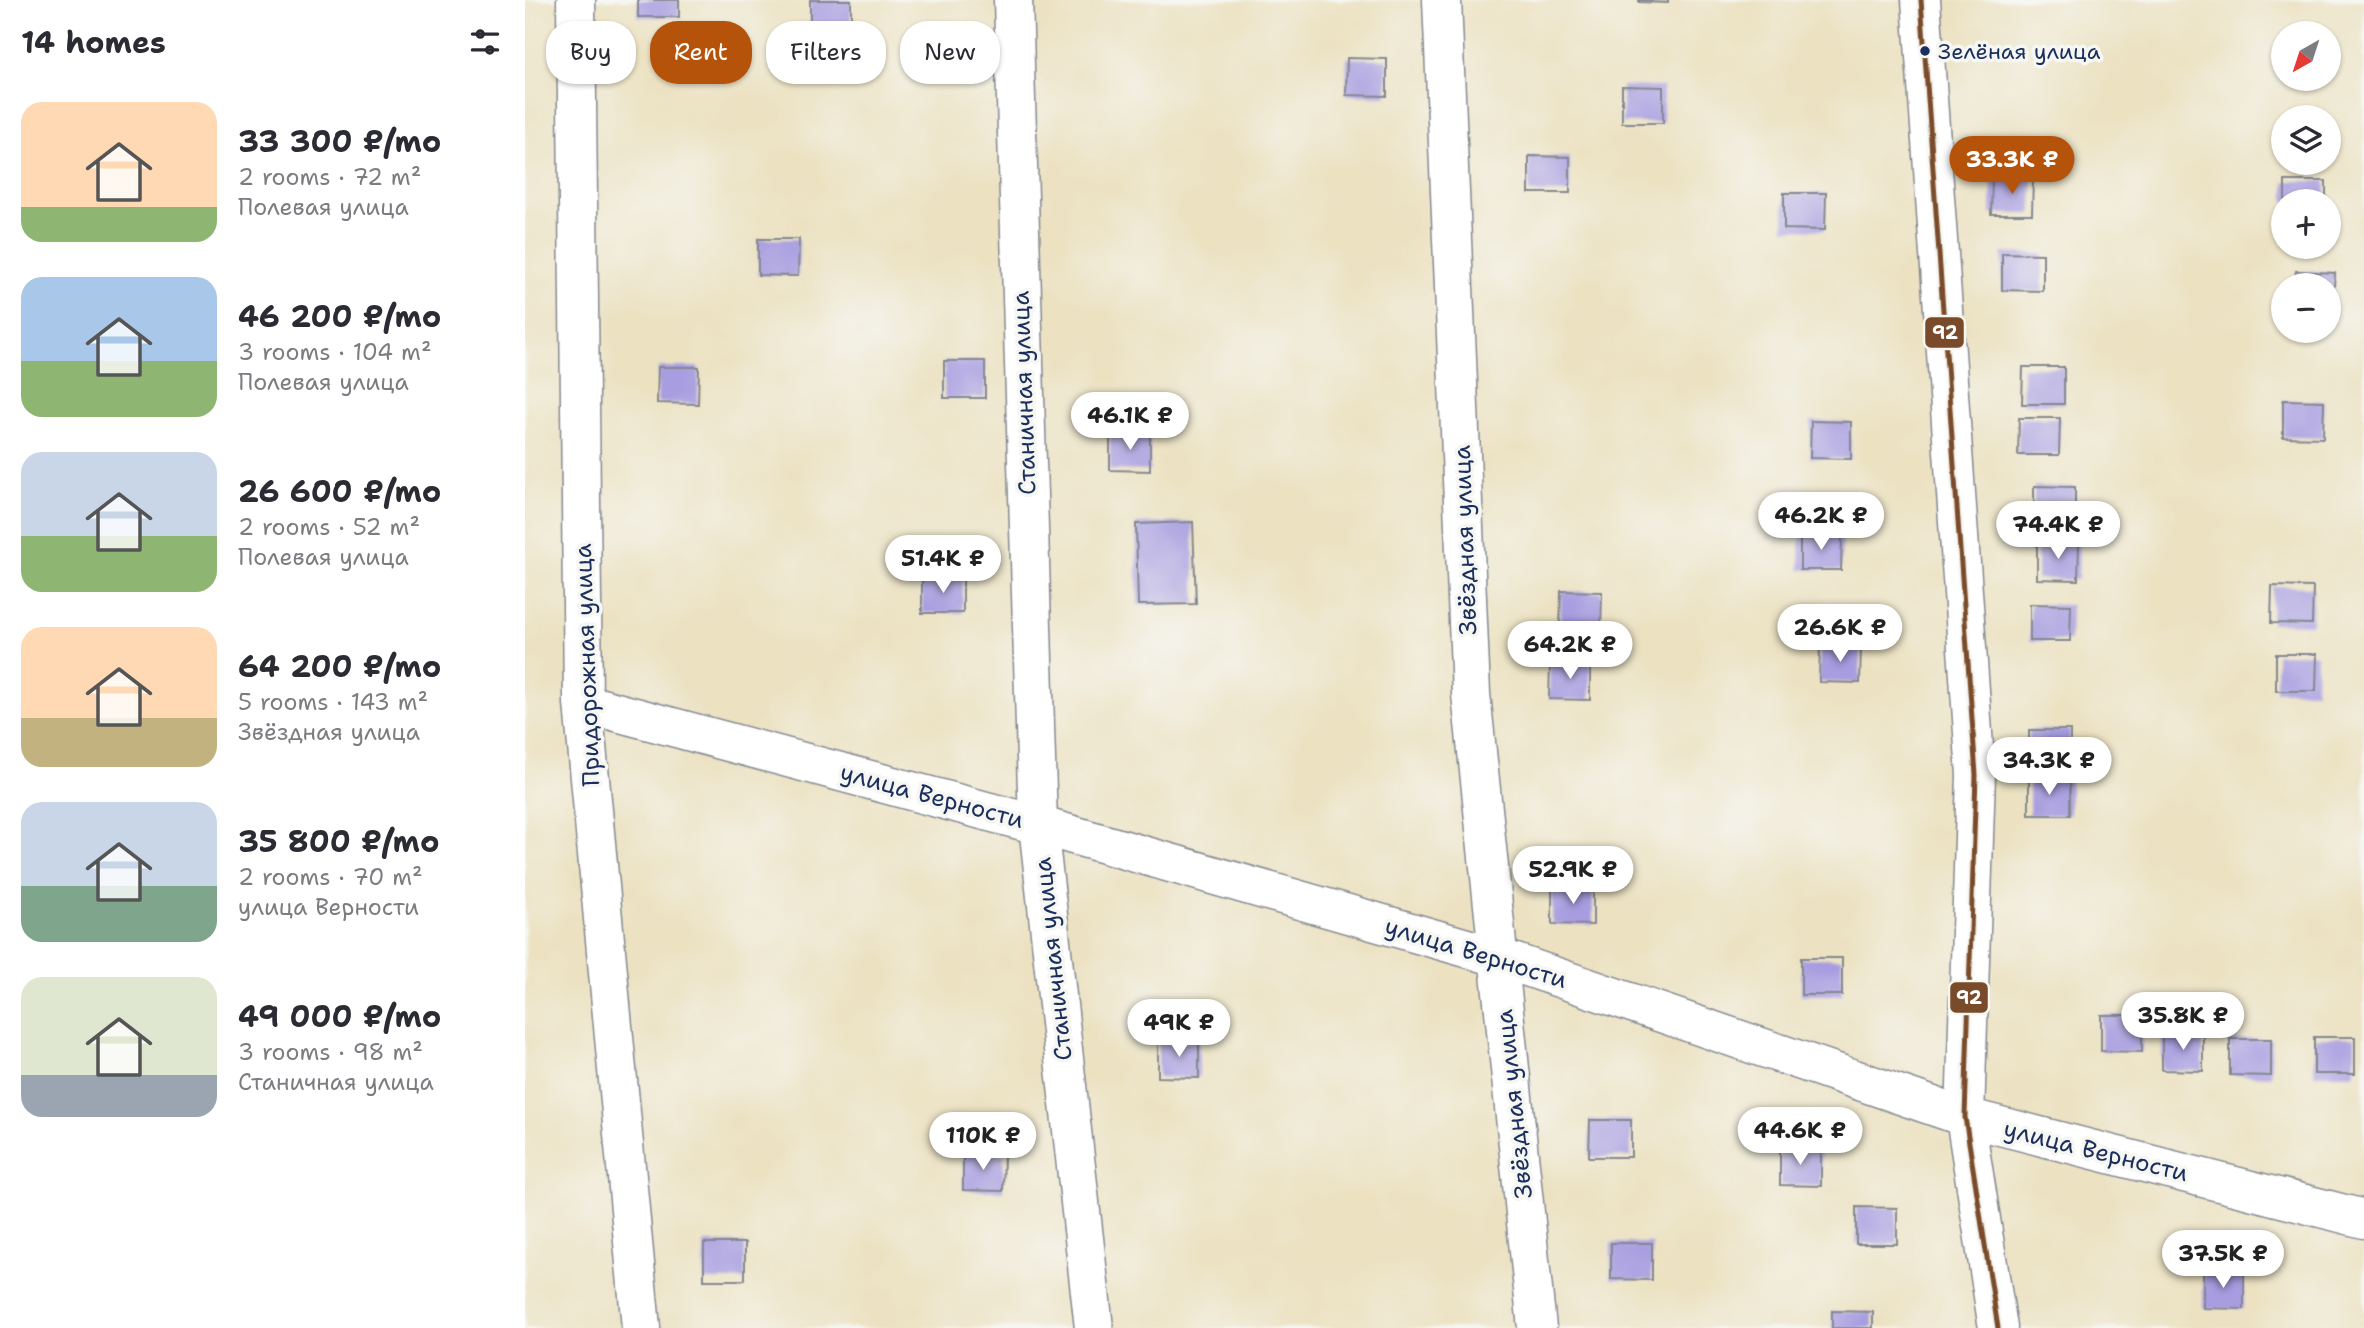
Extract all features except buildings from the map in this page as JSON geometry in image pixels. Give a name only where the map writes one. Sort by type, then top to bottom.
[{"type":"street","name":"Придорожная улица","points":[[576,0],[583,703],[641,1328]]},
{"type":"street","name":"Станичная улица","points":[[1013,0],[1038,825],[1094,1328]]},
{"type":"street","name":"Звёздная улица","points":[[1442,0],[1471,694],[1537,1328]]},
{"type":"street","points":[[1921,0],[1976,775],[1965,1117],[1998,1328]]},
{"type":"street","name":"улица Верности","points":[[583,703],[1038,825],[1498,957],[1965,1117],[2364,1219]]},
{"type":"transit line","name":"92","points":[[1921,0],[1976,775],[1965,1117],[1998,1328]]},
{"type":"place","name":"Зелёная улица","points":[[1925,51]]}]
